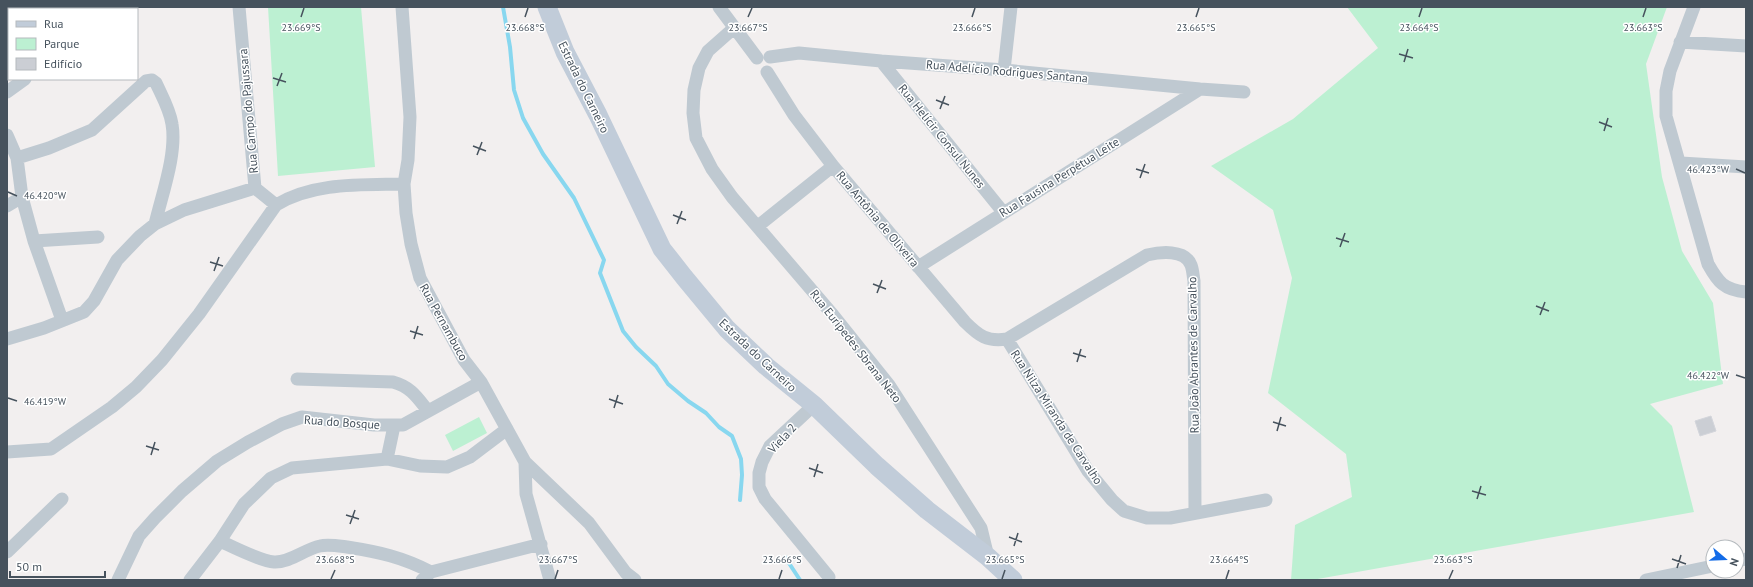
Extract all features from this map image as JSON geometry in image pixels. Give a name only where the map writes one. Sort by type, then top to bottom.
[{"type":"street","name":"Rua Campo do Pajussara","points":[[238,7],[255,188],[276,205]]},
{"type":"street","name":"Rua Pernambuco","points":[[402,7],[410,117],[409,153],[404,184],[407,221],[420,278],[464,360],[481,382],[525,462],[589,523],[626,573],[635,580]]},
{"type":"street","name":"Estrada do Carneiro","points":[[548,7],[565,52],[598,115],[662,249],[727,329],[766,366],[814,406],[877,466],[927,510],[988,557],[1013,580]]},
{"type":"street","points":[[719,7],[757,58]]},
{"type":"street","points":[[1004,70],[1011,7]]},
{"type":"street","points":[[1694,7],[1670,71],[1666,91],[1666,116],[1681,163],[1708,264],[1722,284],[1740,291]]},
{"type":"street","name":"Rua Euripedes Sbrana Neto","points":[[734,28],[708,51],[699,68],[694,90],[693,113],[696,138],[712,169],[732,197],[833,315],[889,384],[982,528],[988,557]]},
{"type":"street","points":[[1680,42],[1746,46]]},
{"type":"street","name":"Rua Adelício Rodrigues Santana","points":[[770,57],[799,53],[1244,92]]},
{"type":"street","points":[[762,54],[770,57],[773,65],[768,72],[762,73],[757,69],[755,64],[757,58],[762,54]]},
{"type":"street","name":"Rua Helícir Consul Nunes","points":[[881,61],[1003,212]]},
{"type":"street","name":"Rua Antônia de Oliveira","points":[[768,72],[794,114],[833,166],[977,334],[993,340],[1007,339]]},
{"type":"street","points":[[7,92],[24,80]]},
{"type":"street","points":[[17,158],[49,148],[92,130],[146,81],[152,80],[156,84],[169,112],[172,123],[173,137],[166,179],[155,224]]},
{"type":"street","name":"Rua Fausina Perpétua Leite","points":[[918,267],[1200,89]]},
{"type":"street","points":[[7,135],[17,158],[22,197],[34,241],[62,320]]},
{"type":"street","points":[[1681,163],[1746,167]]},
{"type":"street","points":[[758,226],[833,166]]},
{"type":"street","points":[[7,452],[51,449],[112,407],[136,387],[162,360],[199,314],[276,205],[290,197],[342,186],[404,184]]},
{"type":"street","points":[[7,339],[44,328],[84,312],[94,301],[117,260],[140,236],[155,224],[184,210],[255,188]]},
{"type":"street","points":[[7,206],[22,197]]},
{"type":"street","points":[[34,241],[98,237]]},
{"type":"street","name":"Rua João Abrantes de Carvalho","points":[[1007,339],[1147,255],[1162,251],[1185,257],[1191,264],[1194,281],[1195,513]]},
{"type":"street","name":"Rua Nilza Miranda de Carvalho","points":[[1007,339],[1088,471],[1112,500],[1124,511],[1147,518],[1170,518],[1266,500]]},
{"type":"street","points":[[297,379],[393,382],[403,384],[411,390],[428,411]]},
{"type":"street","name":"Rua do Bosque","points":[[118,580],[139,536],[155,518],[182,491],[217,461],[248,442],[282,424],[302,418],[394,426],[408,422],[481,382]]},
{"type":"street","name":"Viela 2","points":[[814,406],[770,446],[762,462],[759,473],[759,487],[765,499],[829,577]]},
{"type":"street","points":[[387,459],[394,426]]},
{"type":"street","points":[[190,580],[220,541],[244,504],[271,478],[292,468],[387,459],[420,466],[447,467],[470,456],[507,429]]},
{"type":"street","points":[[525,462],[526,494],[550,580]]},
{"type":"street","points":[[7,552],[62,499]]},
{"type":"street","points":[[220,541],[254,556],[274,562],[288,559],[321,546],[338,546],[378,551],[410,562],[427,576],[540,544]]},
{"type":"street","points":[[1646,580],[1705,568]]},
{"type":"green space","points":[[268,7],[361,7],[375,167],[278,176]]},
{"type":"green space","points":[[1347,7],[1667,7],[1646,64],[1662,177],[1682,251],[1713,303],[1723,384],[1650,404],[1672,426],[1694,512],[1312,580],[1291,580],[1295,525],[1352,497],[1346,454],[1268,393],[1292,278],[1273,210],[1211,166],[1293,119],[1378,48]]},
{"type":"green space","points":[[479,417],[487,433],[453,451],[445,435]]},
{"type":"building","points":[[1711,416],[1716,431],[1700,436],[1695,421]]},
{"type":"waterway","points":[[503,7],[510,47],[514,90],[523,118],[543,154],[574,198],[604,260],[600,273],[623,331],[636,347],[656,366],[668,384],[688,401],[706,413],[719,427],[732,436],[741,459],[742,475],[740,500]]},
{"type":"waterway","points":[[785,557],[800,580]]}]
